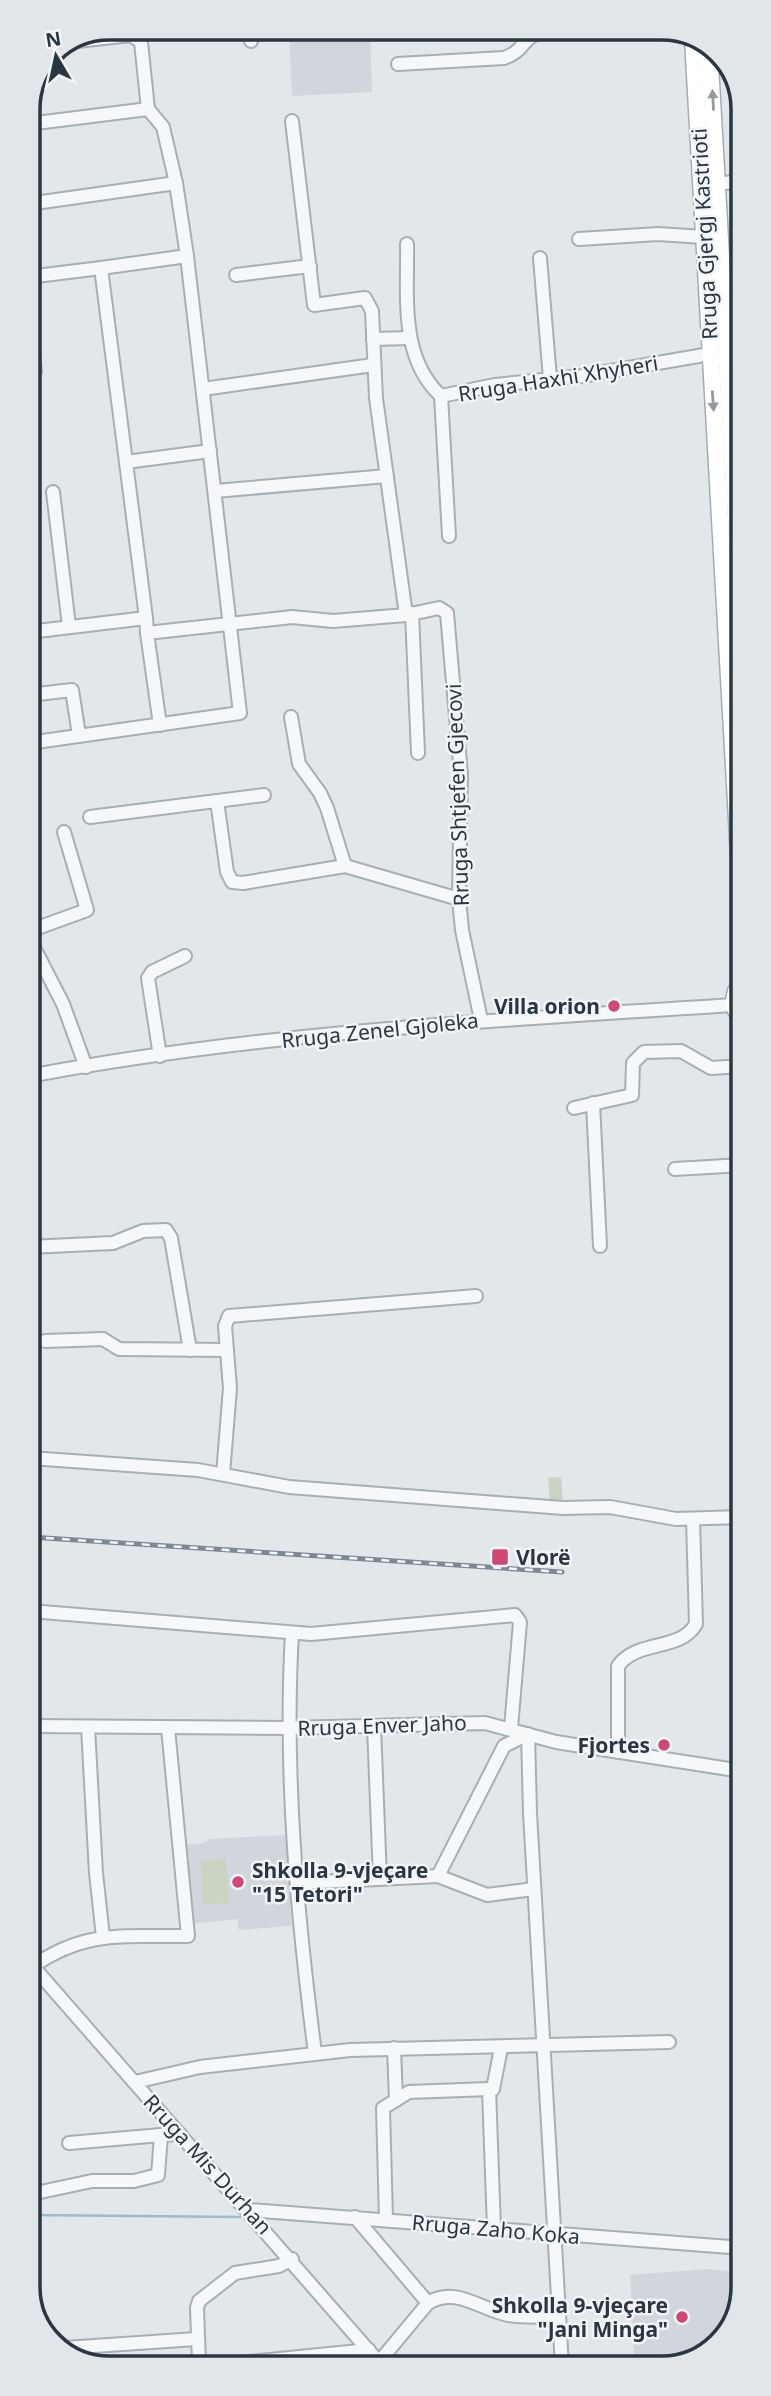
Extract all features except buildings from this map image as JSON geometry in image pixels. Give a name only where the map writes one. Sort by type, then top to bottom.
[{"type":"main road","name":"Rruga Gjergj Kastrioti","points":[[694,49],[731,718]]},
{"type":"main road","name":"Rruga Gjergj Kastrioti","points":[[710,59],[731,318]]},
{"type":"street","points":[[40,741],[240,713],[187,256],[176,183],[163,127],[148,109],[139,40]]},
{"type":"street","points":[[398,64],[504,58],[515,52],[526,40]]},
{"type":"street","points":[[40,122],[148,109]]},
{"type":"street","points":[[292,121],[314,305],[368,300],[387,476],[409,614],[420,735],[418,753]]},
{"type":"street","points":[[718,184],[731,182]]},
{"type":"street","points":[[40,202],[176,183]]},
{"type":"street","points":[[579,239],[658,234],[704,237]]},
{"type":"street","name":"Rruga Haxhi Xhyheri","points":[[407,244],[409,338],[418,363],[441,396],[495,385],[710,354]]},
{"type":"street","points":[[40,276],[187,256]]},
{"type":"street","points":[[540,258],[550,379]]},
{"type":"street","points":[[236,275],[310,266]]},
{"type":"street","points":[[101,268],[160,725]]},
{"type":"street","points":[[373,339],[409,338]]},
{"type":"street","points":[[203,389],[373,365]]},
{"type":"street","points":[[441,396],[449,536]]},
{"type":"street","points":[[126,462],[210,451]]},
{"type":"street","points":[[215,491],[387,476]]},
{"type":"street","points":[[53,492],[69,626]]},
{"type":"street","name":"Rruga Shtjefen Gjecovi","points":[[409,614],[439,608],[447,613],[461,775],[459,898],[462,930],[481,1020]]},
{"type":"street","points":[[148,633],[292,617],[333,621],[409,614]]},
{"type":"street","points":[[40,630],[146,618]]},
{"type":"street","points":[[40,694],[72,690],[79,735]]},
{"type":"street","points":[[291,717],[299,764],[327,808],[345,866]]},
{"type":"street","points":[[90,817],[264,795]]},
{"type":"street","points":[[217,801],[227,872],[232,882],[243,883],[345,866],[459,898]]},
{"type":"street","points":[[40,927],[87,910],[64,832]]},
{"type":"street","points":[[160,1056],[148,978],[152,972],[185,956]]},
{"type":"street","points":[[40,959],[63,1004],[86,1067]]},
{"type":"street","name":"Rruga Zenel Gjoleka","points":[[40,1074],[281,1040],[481,1020],[731,1016]]},
{"type":"street","points":[[574,1108],[632,1095],[633,1063],[644,1052],[681,1051],[710,1068],[731,1067]]},
{"type":"street","points":[[593,1103],[600,1246]]},
{"type":"street","points":[[675,1169],[731,1165]]},
{"type":"street","points":[[40,1246],[113,1243],[142,1231],[166,1230],[171,1238],[190,1350]]},
{"type":"street","points":[[223,1474],[230,1395],[225,1320],[234,1315],[476,1296]]},
{"type":"street","points":[[45,1341],[103,1339],[119,1349],[227,1350]]},
{"type":"street","points":[[40,1459],[223,1474],[289,1487],[563,1508],[610,1507],[661,1518],[731,1517]]},
{"type":"street","points":[[618,1752],[618,1666],[637,1650],[682,1637],[696,1624],[693,1519]]},
{"type":"street","points":[[40,1612],[292,1633],[515,1615],[520,1622],[511,1728]]},
{"type":"street","points":[[292,1633],[290,1728],[299,1927],[315,2053]]},
{"type":"street","name":"Rruga Enver Jaho","points":[[40,1727],[290,1728],[472,1722],[618,1752],[731,1767]]},
{"type":"street","points":[[374,1726],[380,1879]]},
{"type":"street","points":[[88,1727],[96,1873],[103,1937]]},
{"type":"street","points":[[40,1961],[72,1943],[103,1937],[188,1936],[168,1728]]},
{"type":"street","points":[[438,1876],[503,1746],[528,1734],[534,1889],[561,2356]]},
{"type":"street","points":[[298,1883],[438,1876],[487,1895],[534,1889]]},
{"type":"street","name":"Rruga Mis Durhan","points":[[40,1974],[374,2356]]},
{"type":"street","points":[[135,2082],[200,2067],[315,2053],[669,2042]]},
{"type":"street","points":[[386,2219],[383,2108],[409,2092],[493,2089],[500,2048]]},
{"type":"street","points":[[394,2049],[396,2100]]},
{"type":"street","points":[[489,2090],[494,2229]]},
{"type":"street","points":[[69,2143],[180,2134]]},
{"type":"street","points":[[40,2192],[92,2181],[134,2181],[158,2175],[161,2135]]},
{"type":"street","name":"Rruga Zaho Koka","points":[[249,2210],[731,2247]]},
{"type":"street","points":[[355,2217],[428,2303]]},
{"type":"street","points":[[198,2356],[200,2301],[235,2273],[279,2266],[292,2259]]},
{"type":"street","points":[[387,2356],[428,2303],[436,2298],[457,2296],[509,2315],[558,2317]]},
{"type":"street","points":[[88,2352],[197,2339]]},
{"type":"street","points":[[321,2356],[369,2350]]},
{"type":"shaded area","points":[[290,40],[370,40],[372,92],[292,96]]},
{"type":"shaded area","name":"Shkolla 9-vjeçare \"15 Tetori\"","points":[[285,1835],[292,1926],[239,1930],[237,1919],[190,1924],[184,1845],[204,1843],[210,1839]]},
{"type":"shaded area","name":"Shkolla 9-vjeçare \"Jani Minga\"","points":[[707,2269],[731,2271],[727,2309],[716,2329],[700,2344],[671,2355],[634,2356],[630,2275]]},
{"type":"green space","points":[[561,1477],[563,1501],[550,1503],[548,1478]]},
{"type":"green space","points":[[226,1859],[229,1903],[203,1905],[201,1861]]},
{"type":"waterway","points":[[40,2215],[240,2217]]},
{"type":"railway","points":[[40,1538],[562,1572]]},
{"type":"place","name":"Villa orion","points":[[614,1006]]},
{"type":"place","name":"Vlorë","points":[[500,1557]]},
{"type":"place","name":"Fjortes","points":[[664,1745]]},
{"type":"place","name":"Shkolla 9-vjeçare \"15 Tetori\"","points":[[238,1882]]},
{"type":"place","name":"Shkolla 9-vjeçare \"Jani Minga\"","points":[[682,2317]]}]
